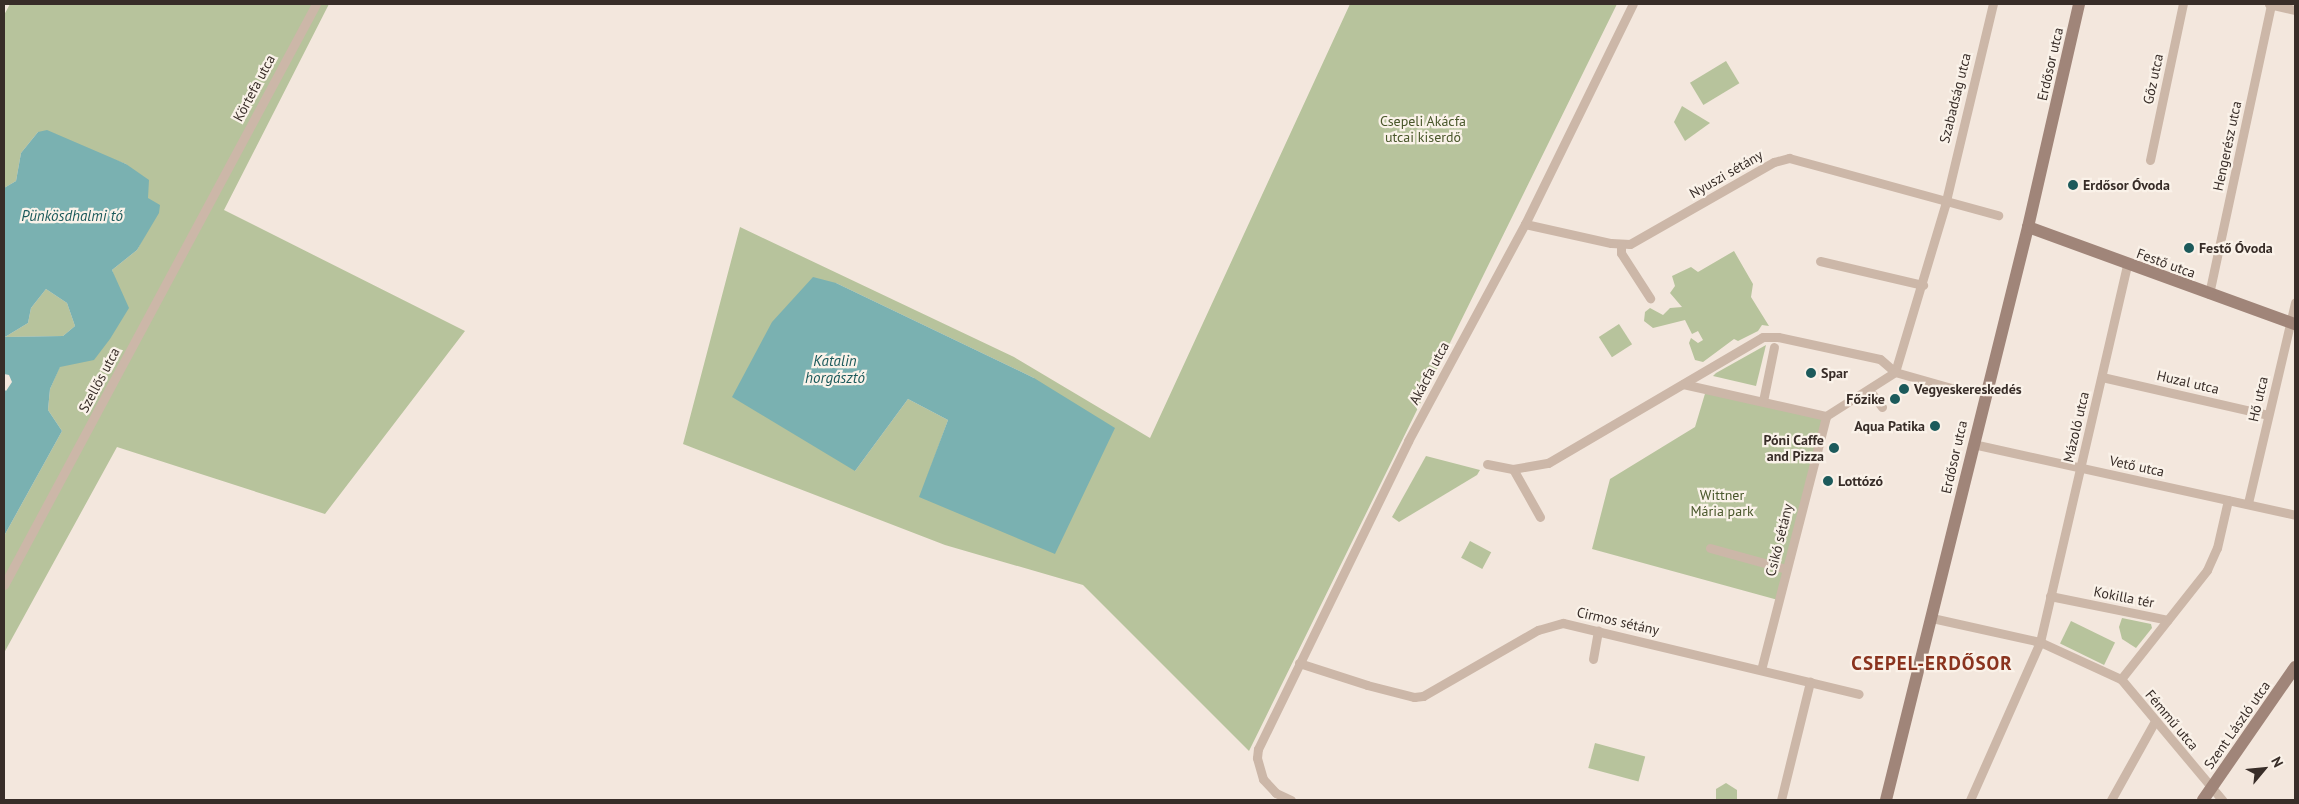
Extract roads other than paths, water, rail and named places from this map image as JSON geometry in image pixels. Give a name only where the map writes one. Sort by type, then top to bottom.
[{"type":"street","name":"Körtefa utca","points":[[217,186],[316,4]]},
{"type":"street","name":"Akácfa utca","points":[[1291,800],[1269,788],[1259,769],[1258,749],[1408,441],[1525,224],[1633,4]]},
{"type":"street","name":"Szabadság utca","points":[[1946,198],[1993,4]]},
{"type":"street","name":"Erdősor utca","points":[[1887,800],[1932,618],[1972,444],[2028,228],[2079,4]]},
{"type":"street","name":"Gőz utca","points":[[2150,160],[2183,4]]},
{"type":"street","points":[[2270,4],[2295,10]]},
{"type":"street","name":"Hengerész utca","points":[[2209,294],[2270,4]]},
{"type":"street","name":"Nyuszi sétány","points":[[1525,224],[1621,244],[1638,241],[1782,159],[1794,159],[1946,198],[1998,215]]},
{"type":"street","name":"Szellős utca","points":[[4,585],[217,186]]},
{"type":"street","points":[[1683,384],[1826,416],[1870,391],[1895,372],[1923,285],[1946,198]]},
{"type":"street","name":"Festő utca","points":[[2028,228],[2293,323]]},
{"type":"street","points":[[1621,244],[1622,253],[1650,298]]},
{"type":"street","points":[[1820,261],[1923,285]]},
{"type":"street","name":"Mázoló utca","points":[[2050,596],[2127,264]]},
{"type":"street","name":"Hő utca","points":[[2248,503],[2268,415],[2293,323],[2295,302]]},
{"type":"street","points":[[1487,464],[1513,470],[1548,463],[1755,341],[1770,336],[1880,359],[1895,372],[1958,390]]},
{"type":"street","points":[[1763,401],[1774,347]]},
{"type":"street","name":"Huzal utca","points":[[2102,377],[2268,415]]},
{"type":"street","points":[[1870,391],[1882,407]]},
{"type":"street","name":"Csikó sétány","points":[[1761,670],[1826,416]]},
{"type":"street","name":"Vető utca","points":[[1972,444],[2248,503],[2295,515]]},
{"type":"street","points":[[1513,470],[1540,517]]},
{"type":"street","points":[[2168,620],[2207,570],[2217,548],[2228,500]]},
{"type":"street","points":[[1710,548],[1786,569]]},
{"type":"street","points":[[1970,800],[2040,642],[2050,596]]},
{"type":"street","name":"Kokilla tér","points":[[2050,596],[2168,620],[2121,679]]},
{"type":"street","points":[[1932,618],[2040,642],[2121,679]]},
{"type":"street","name":"Cirmos sétány","points":[[1299,663],[1367,685],[1414,697],[1424,696],[1538,630],[1563,623],[1859,694]]},
{"type":"street","points":[[1593,659],[1598,630]]},
{"type":"street","name":"Szent László utca","points":[[2203,800],[2295,667]]},
{"type":"street","name":"Fémmű utca","points":[[2121,679],[2222,800]]},
{"type":"street","points":[[1781,800],[1810,682]]},
{"type":"street","points":[[2111,800],[2155,721]]},
{"type":"water","name":"Pünkösdhalmi tó","points":[[47,130],[126,164],[149,180],[148,198],[160,205],[159,213],[137,250],[112,270],[129,308],[110,339],[94,360],[60,367],[50,389],[48,410],[62,431],[4,536],[4,389],[6,391],[12,382],[9,375],[4,374],[4,188],[16,181],[21,153],[38,132]],"holes":[[[46,289],[67,303],[75,326],[63,336],[5,337],[28,323],[31,308]]]},
{"type":"water","name":"Katalin horgásztó","points":[[813,277],[836,283],[1034,378],[1115,428],[1055,554],[919,497],[948,420],[908,399],[855,471],[732,397],[772,322]]},
{"type":"place","name":"Erdősor Óvoda","points":[[2073,185]]},
{"type":"place","name":"Festő Óvoda","points":[[2189,248]]},
{"type":"place","name":"Spar","points":[[1811,373]]},
{"type":"place","name":"Vegyeskereskedés","points":[[1904,389]]},
{"type":"place","name":"Főzike","points":[[1895,399]]},
{"type":"place","name":"Aqua Patika","points":[[1935,426]]},
{"type":"place","name":"Póni Caffe and Pizza","points":[[1834,448]]},
{"type":"place","name":"Lottózó","points":[[1828,481]]},
{"type":"district","name":"CSEPEL-ERDŐSOR","points":[[1932,664]]},
{"type":"park label","name":"Csepeli Akácfa utcai kiserdő","points":[[1423,130]]},
{"type":"park label","name":"Wittner Mária park","points":[[1722,504]]}]
